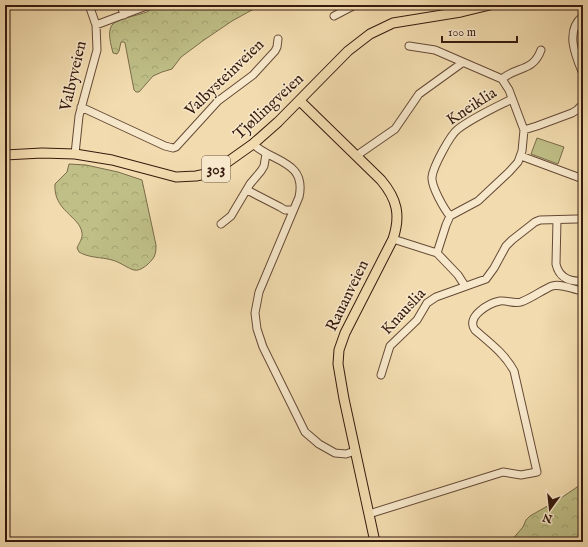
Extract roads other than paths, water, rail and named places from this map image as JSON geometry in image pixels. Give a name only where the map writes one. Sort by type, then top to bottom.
[{"type":"main road","name":"Tjøllingveien","points":[[5,155],[42,153],[74,154],[112,160],[169,176],[186,177],[201,175],[216,170],[253,144],[300,101],[351,48],[370,34],[393,23],[451,9],[490,5]]},
{"type":"main road","name":"Rauanveien","points":[[300,101],[388,188],[393,197],[397,217],[393,239],[345,333],[339,350],[338,364],[375,542]]},
{"type":"street","name":"Valbyveien","points":[[74,154],[81,107],[97,50],[96,25],[89,5]]},
{"type":"street","points":[[120,5],[124,15]]},
{"type":"street","points":[[96,25],[149,5]]},
{"type":"street","points":[[334,16],[355,5]]},
{"type":"street","points":[[583,16],[577,22],[573,41],[575,54],[583,74]]},
{"type":"street","name":"Valbysteinveien","points":[[81,107],[165,146],[170,148],[176,147],[218,101],[255,74],[276,51],[278,39]]},
{"type":"street","points":[[409,46],[435,50],[462,63],[502,79],[509,90],[512,99]]},
{"type":"street","points":[[502,79],[533,63],[538,59],[541,50]]},
{"type":"street","points":[[356,156],[395,129],[419,94],[462,63]]},
{"type":"street","name":"Kneiklia","points":[[450,216],[445,211],[432,177],[436,164],[448,142],[458,129],[512,99],[524,130],[521,156]]},
{"type":"street","points":[[524,130],[572,113],[583,104]]},
{"type":"street","points":[[253,144],[266,154],[283,161],[290,166],[299,179],[300,191],[259,292],[256,313],[257,329],[263,347],[305,432],[319,444],[335,453],[346,454],[355,451]]},
{"type":"street","points":[[221,224],[231,216],[264,166],[266,154]]},
{"type":"street","points":[[437,254],[450,216],[478,201],[514,167],[521,156],[583,179]]},
{"type":"street","points":[[247,190],[285,210],[293,210]]},
{"type":"street","name":"Knauslia","points":[[381,375],[390,346],[417,320],[427,303],[436,297],[486,278],[494,268],[506,246],[530,226],[540,220],[577,219]]},
{"type":"street","points":[[557,220],[556,264],[559,274],[574,281],[583,280]]},
{"type":"street","points":[[393,239],[437,254],[458,275],[465,286]]},
{"type":"street","points":[[369,514],[502,472],[521,475],[537,472],[514,371],[509,362],[475,330],[472,321],[479,312],[492,304],[501,301],[515,303],[521,302],[555,285],[572,290],[583,291]]}]
